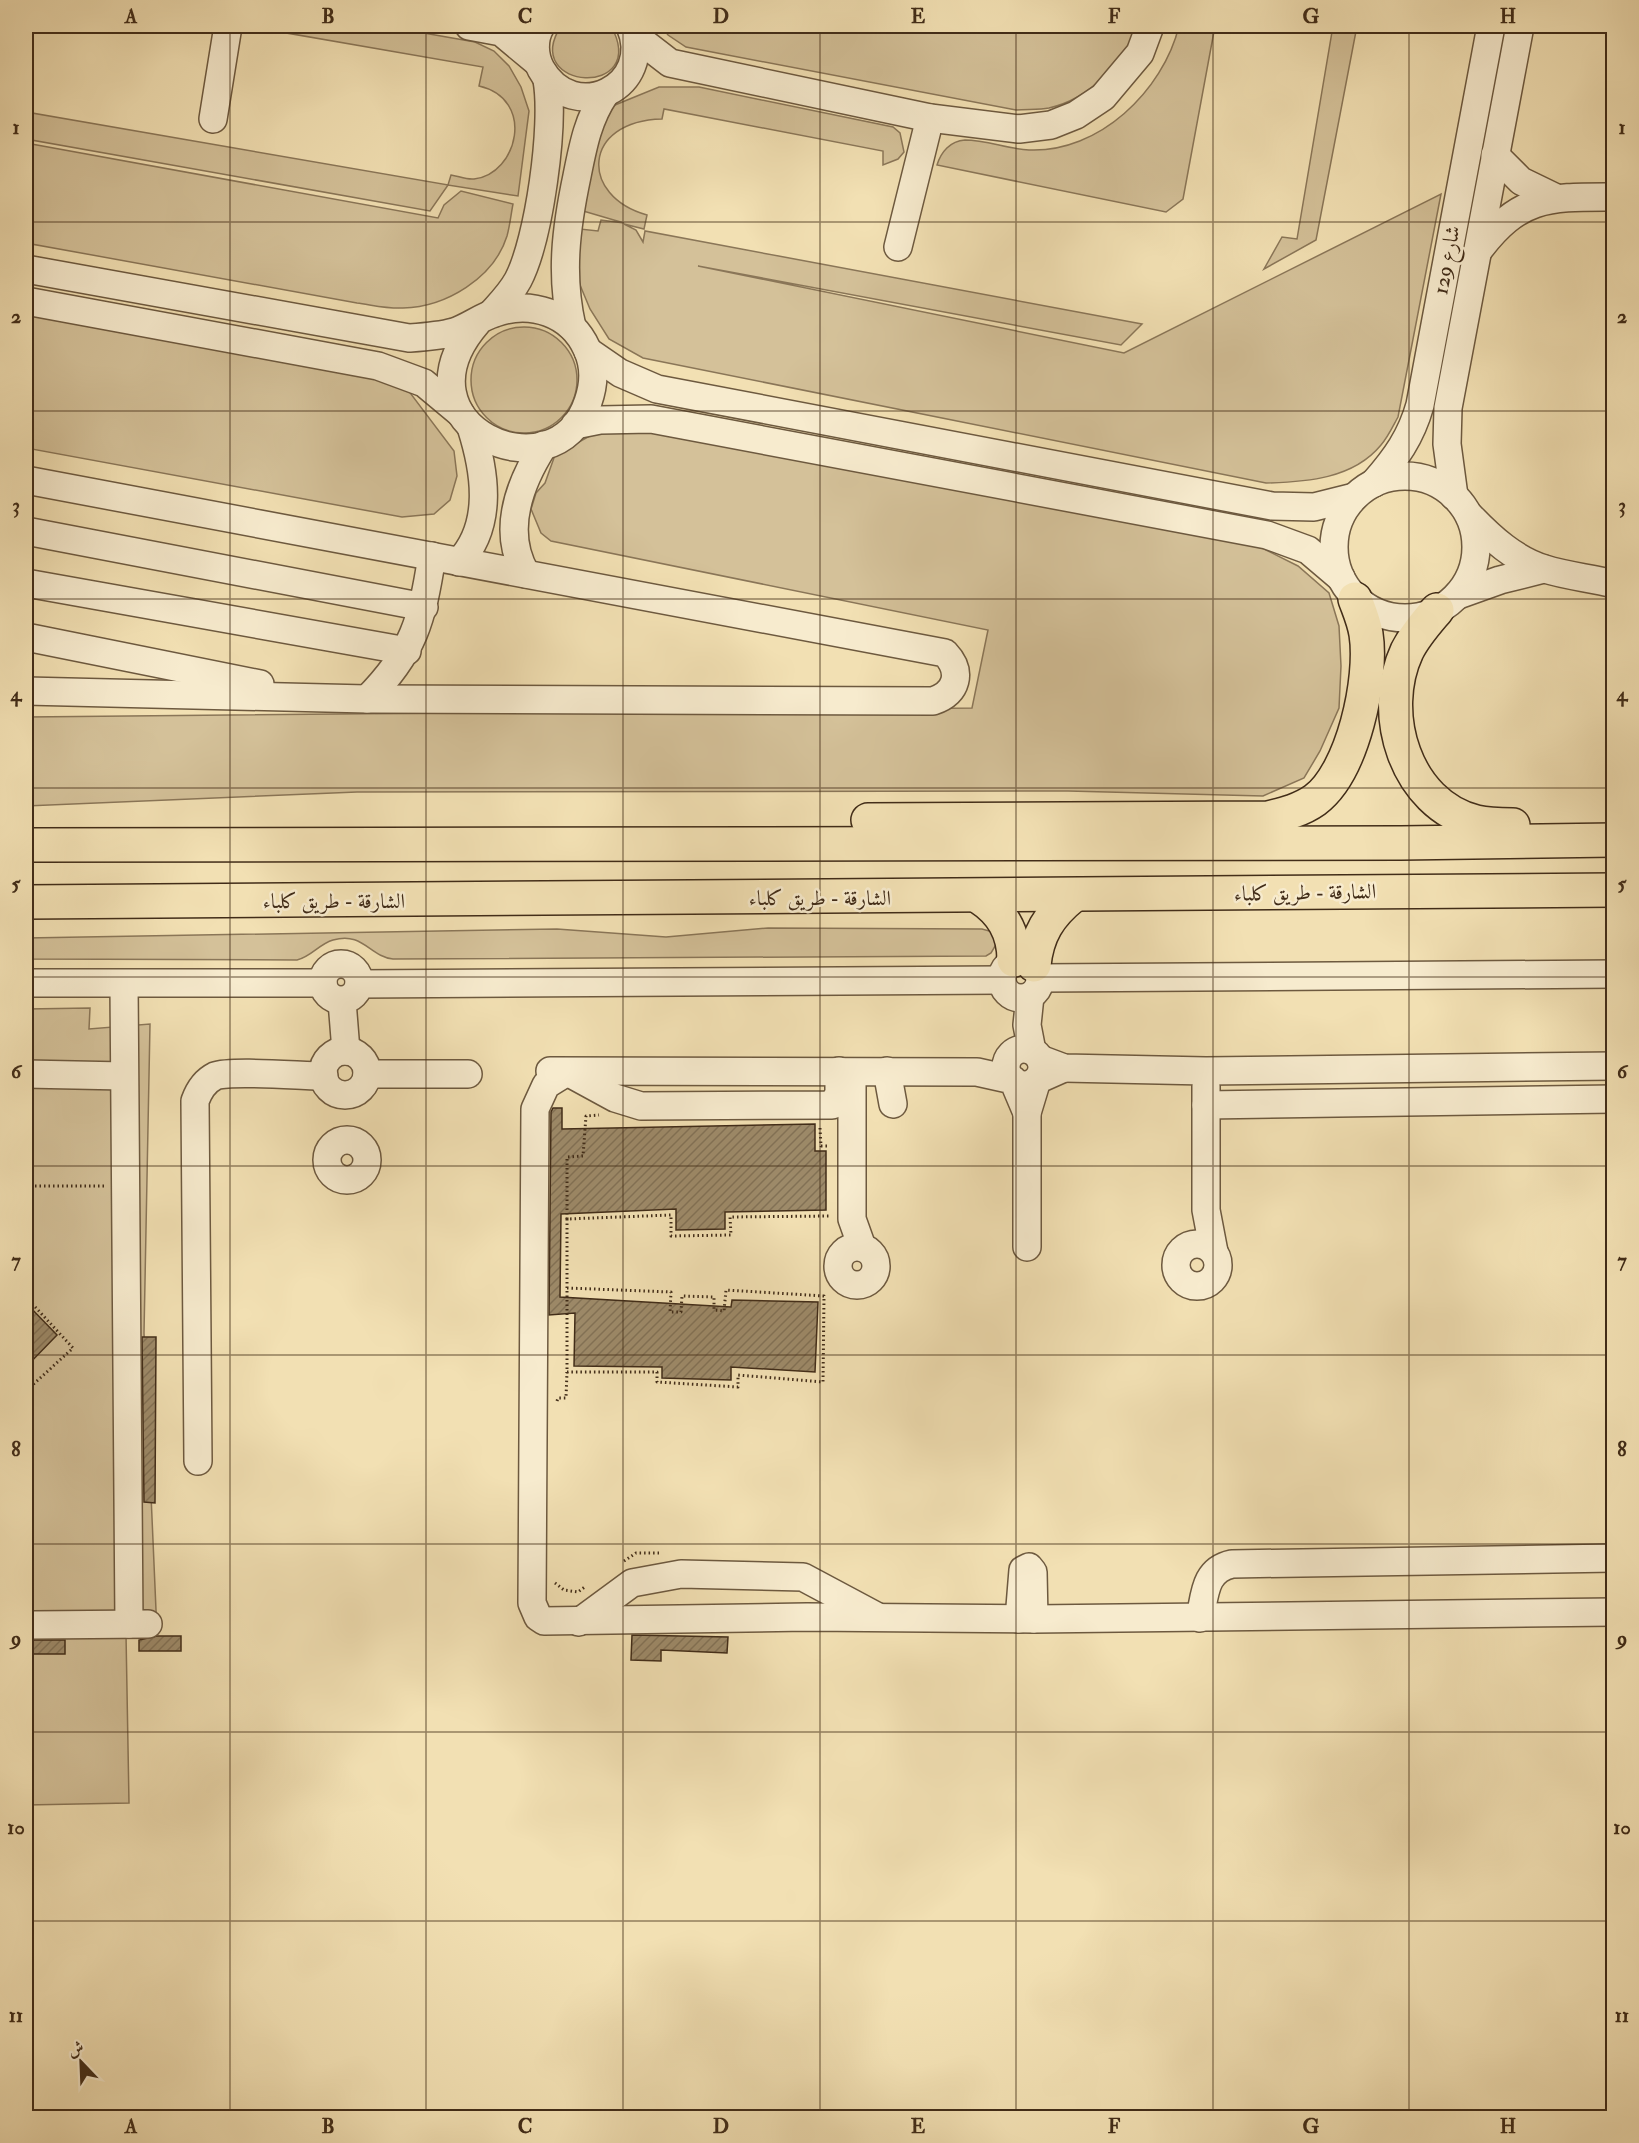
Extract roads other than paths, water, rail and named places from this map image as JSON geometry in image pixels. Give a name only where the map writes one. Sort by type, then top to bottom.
[{"type":"highway","points":[[746,843],[791,826],[821,820],[1268,818],[1293,812],[1315,800],[1333,783],[1346,761],[1354,732],[1367,654],[1366,635],[1348,588]]},
{"type":"highway","points":[[1448,603],[1420,630],[1407,652],[1398,685],[1396,724],[1400,744],[1421,786],[1439,804],[1475,822],[1492,825],[1614,825]]},
{"type":"highway","points":[[26,824],[223,825],[321,833],[367,845]]},
{"type":"highway","points":[[26,845],[1401,843],[1614,840]]},
{"type":"highway","name":"الشارقة - طريق كلباء","points":[[26,902],[979,897],[1614,890]]},
{"type":"highway","points":[[1023,979],[1041,933],[1060,906],[1073,896]]},
{"type":"highway","points":[[979,897],[998,913],[1006,924],[1023,979]]},
{"type":"highway","points":[[26,919],[95,903]]},
{"type":"street","points":[[213,119],[228,26]]},
{"type":"street","points":[[469,26],[512,29],[542,71],[568,95],[580,98],[670,63]]},
{"type":"street","points":[[459,562],[473,544],[483,512],[482,469],[466,421],[452,390],[452,365],[461,342],[518,280],[525,263],[536,218],[549,135],[550,98],[536,40],[541,26]]},
{"type":"street","points":[[632,31],[670,63],[930,118],[1019,129],[1051,125],[1076,115],[1103,97],[1121,79],[1140,53],[1150,26]]},
{"type":"street","name":"شارع 129","points":[[1364,490],[1405,446],[1413,431],[1420,405],[1491,26]]},
{"type":"street","name":"شارع 129","points":[[1462,506],[1447,444],[1448,408],[1520,26]]},
{"type":"street","points":[[26,301],[378,366],[424,383],[486,439],[505,447],[525,449],[544,445],[561,437],[575,425],[586,409],[592,390],[593,370],[588,351],[572,327],[564,289],[567,222],[589,124],[635,58],[632,31]]},
{"type":"street","points":[[898,247],[930,118]]},
{"type":"street","points":[[1495,155],[1521,181],[1554,197]]},
{"type":"street","points":[[1478,252],[1490,236],[1519,212],[1554,197],[1614,197]]},
{"type":"street","points":[[26,269],[382,335],[409,338],[434,336],[513,307],[534,308],[554,315],[572,327]]},
{"type":"street","points":[[588,351],[638,382],[657,388],[1272,506],[1314,507],[1408,476],[1440,486],[1503,547],[1544,569],[1614,584]]},
{"type":"street","points":[[575,425],[608,419],[651,419],[1267,535],[1308,550],[1373,611],[1394,618],[1416,617],[1500,580],[1544,569]]},
{"type":"street","points":[[526,574],[513,543],[514,517],[520,491],[530,467],[544,445]]},
{"type":"street","points":[[26,480],[945,653],[954,663],[957,675],[954,688],[945,697],[933,702],[367,699],[26,691]]},
{"type":"street","points":[[1348,588],[1334,558],[1335,536],[1341,515],[1364,490]]},
{"type":"street","points":[[1448,603],[1469,578],[1475,557],[1475,536],[1462,506]]},
{"type":"street","points":[[26,531],[424,607]]},
{"type":"street","points":[[367,699],[390,676],[407,651],[424,607],[432,556]]},
{"type":"street","points":[[26,583],[407,651]]},
{"type":"street","points":[[26,637],[331,698]]},
{"type":"street","points":[[26,983],[341,989],[1023,979],[1614,974]]},
{"type":"street","points":[[1023,979],[1029,1055],[1027,1247]]},
{"type":"street","points":[[33,1625],[138,1624],[124,1076],[124,984]]},
{"type":"street","points":[[341,989],[346,1051]]},
{"type":"street","points":[[346,1051],[359,1056],[367,1067],[367,1074],[361,1089],[346,1095],[332,1090],[324,1076],[324,1069],[332,1056],[346,1051]]},
{"type":"street","points":[[1614,1066],[1206,1071],[1029,1055],[977,1072],[567,1072],[546,1085],[536,1109],[532,1603],[538,1617],[544,1621],[569,1622],[807,1617],[1200,1618],[1614,1612]]},
{"type":"street","points":[[826,1114],[839,1094],[845,1071]]},
{"type":"street","points":[[567,1072],[615,1098],[641,1106],[826,1114],[842,1127],[853,1250],[845,1071]]},
{"type":"street","points":[[887,1071],[893,1104]]},
{"type":"street","points":[[1206,1071],[1206,1210],[1214,1252],[1218,1259],[1216,1275],[1204,1285],[1188,1285],[1181,1280],[1176,1265],[1181,1251],[1187,1246],[1206,1210]]},
{"type":"street","points":[[26,1074],[124,1076]]},
{"type":"street","points":[[198,1461],[195,1101],[198,1093],[209,1080],[224,1074],[324,1076]]},
{"type":"street","points":[[367,1074],[468,1074]]},
{"type":"street","points":[[346,1095],[347,1140]]},
{"type":"street","points":[[1206,1105],[1614,1099]]},
{"type":"street","points":[[1187,1246],[1205,1245],[1214,1252]]},
{"type":"street","points":[[1200,1618],[1210,1577],[1216,1570],[1232,1564],[1614,1558]]},
{"type":"street","points":[[569,1622],[626,1586],[649,1578],[681,1574],[797,1576],[806,1578],[880,1618]]},
{"type":"street","points":[[797,1576],[806,1591],[807,1617]]},
{"type":"street","points":[[633,1622],[635,1590],[649,1578]]}]
